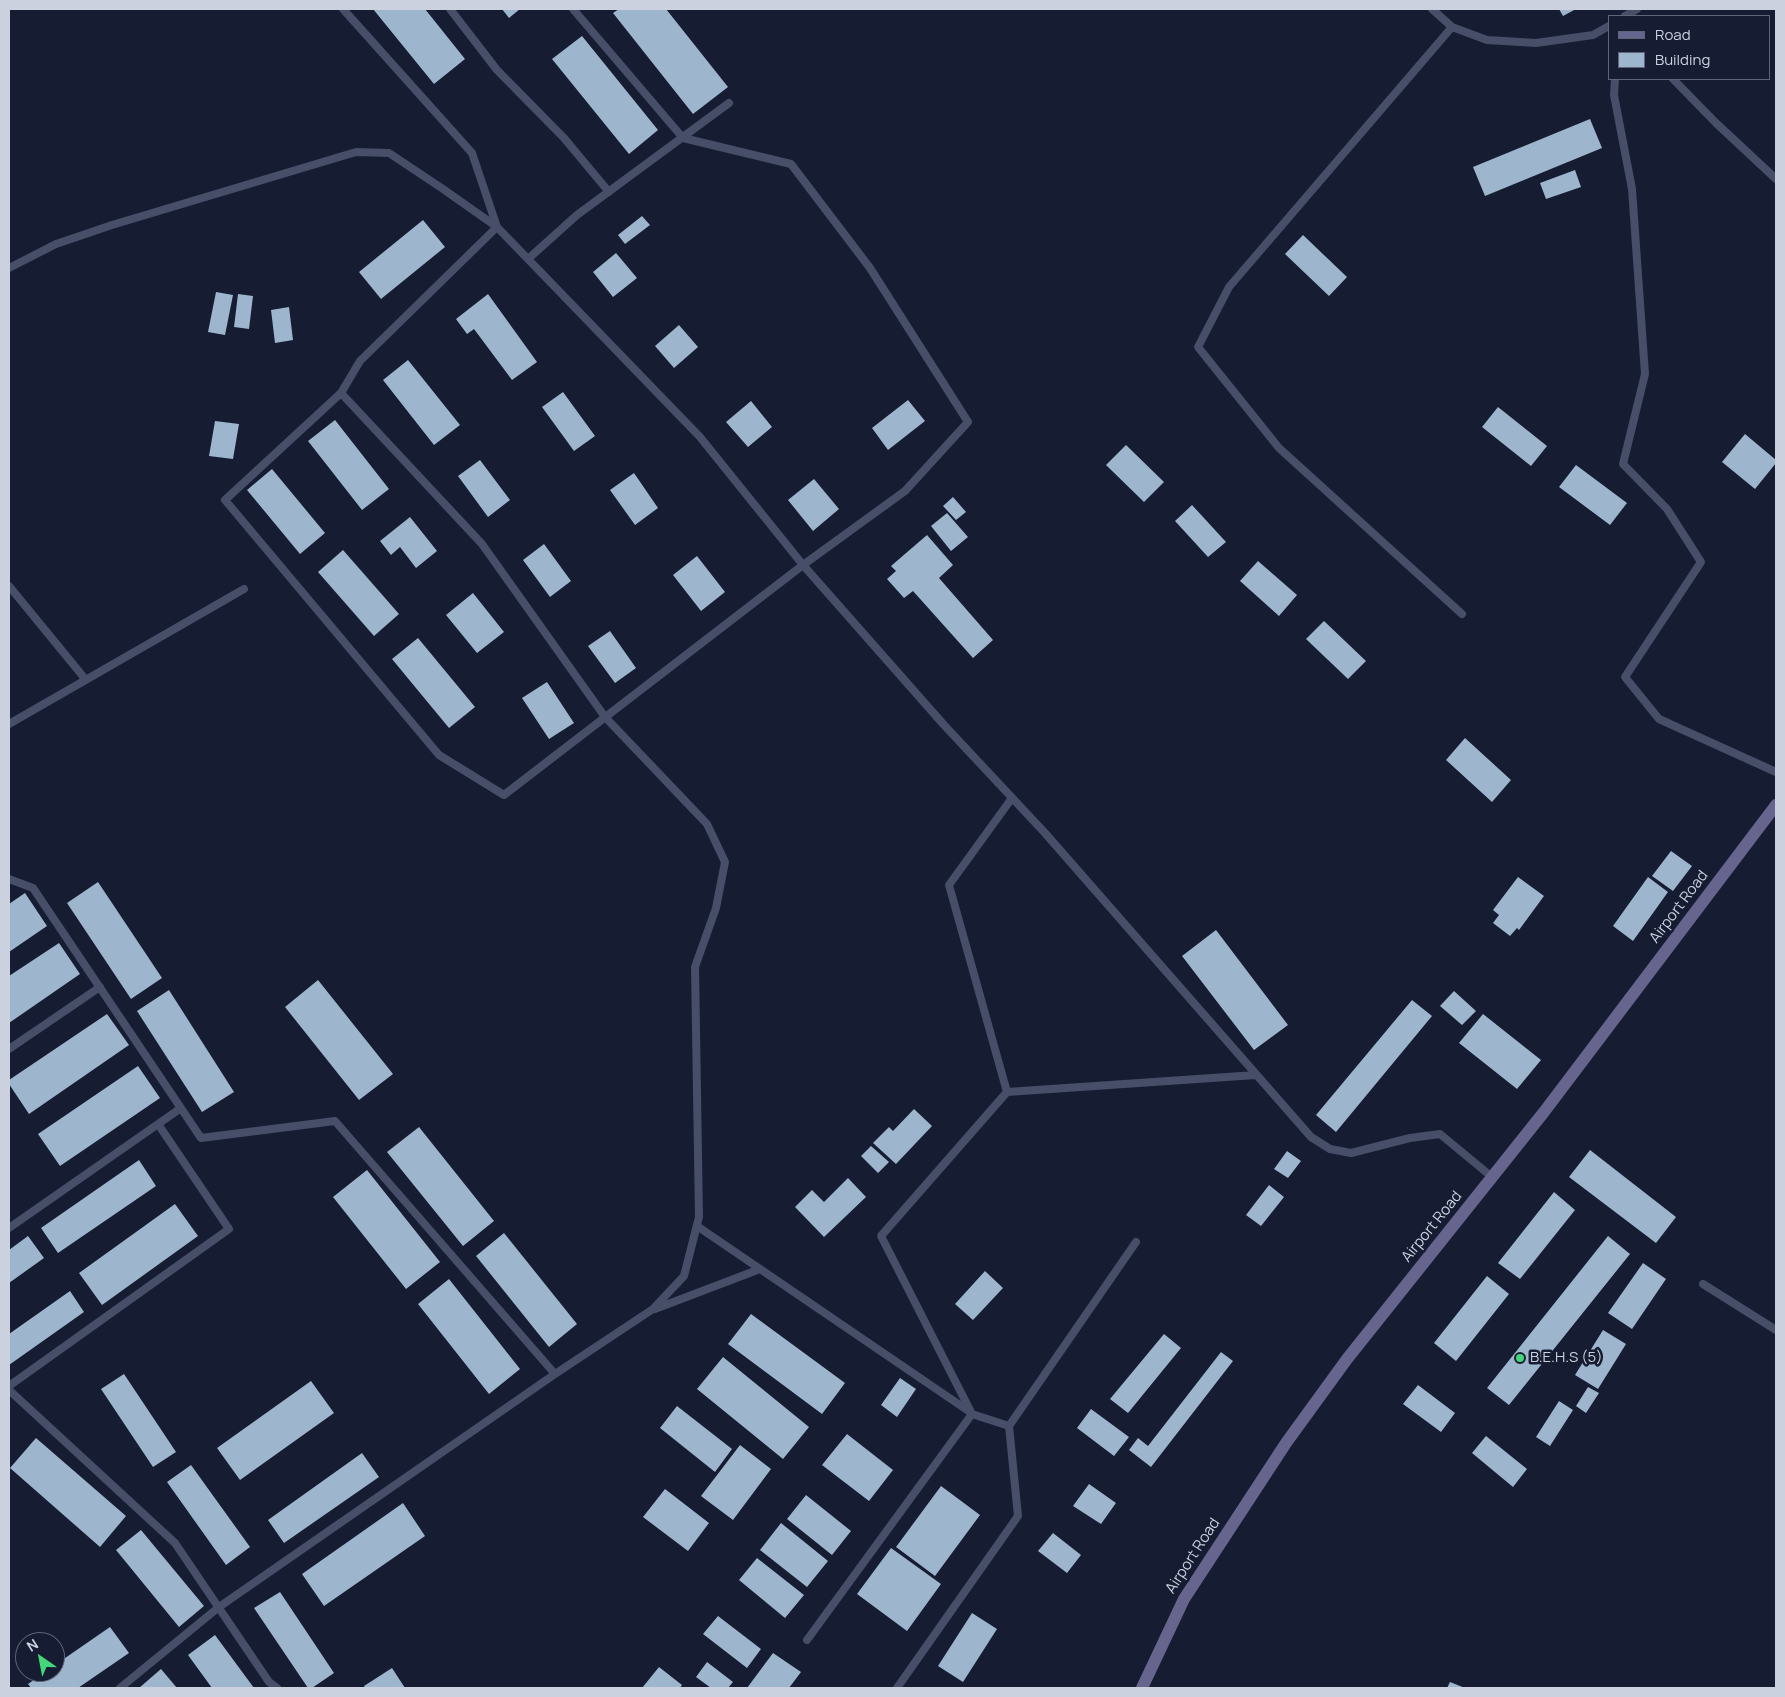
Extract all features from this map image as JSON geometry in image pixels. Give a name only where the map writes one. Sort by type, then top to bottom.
[{"type":"main road","name":"Airport Road","points":[[1142,1688],[1184,1599],[1286,1443],[1347,1359],[1544,1112],[1776,805]]},
{"type":"lane","points":[[343,9],[472,153],[497,227]]},
{"type":"lane","points":[[450,9],[497,70],[564,138],[610,192]]},
{"type":"lane","points":[[497,227],[360,361],[342,393],[226,500],[439,755],[504,795],[803,565],[905,491],[968,422],[870,268],[791,164],[683,138],[573,9]]},
{"type":"lane","points":[[1432,9],[1452,27],[1487,40],[1536,43],[1593,35],[1608,27]]},
{"type":"lane","points":[[1452,27],[1229,287],[1198,347],[1279,448],[1462,614]]},
{"type":"lane","points":[[1615,80],[1614,95],[1632,189],[1645,374],[1623,464],[1667,509],[1701,562],[1625,678],[1659,719],[1776,772]]},
{"type":"lane","points":[[1674,80],[1716,123],[1776,179]]},
{"type":"lane","points":[[528,260],[577,215],[729,104]]},
{"type":"lane","points":[[9,268],[65,241],[356,152],[389,153],[497,227],[700,437],[803,565],[944,725],[1051,840],[1311,1138],[1330,1150],[1351,1153],[1410,1138],[1440,1134],[1492,1177]]},
{"type":"lane","points":[[342,393],[482,544],[605,717],[707,824],[725,862],[716,908],[695,967],[700,1217],[684,1276],[653,1309]]},
{"type":"lane","points":[[9,586],[86,680]]},
{"type":"lane","points":[[9,724],[244,589]]},
{"type":"lane","points":[[1007,1092],[949,885],[1012,798]]},
{"type":"lane","points":[[9,880],[33,888],[201,1138],[335,1121],[555,1374]]},
{"type":"lane","points":[[9,1049],[100,987]]},
{"type":"lane","points":[[972,1414],[881,1236],[1007,1092],[1256,1075]]},
{"type":"lane","points":[[9,1228],[181,1108]]},
{"type":"lane","points":[[9,1386],[229,1229],[158,1124]]},
{"type":"lane","points":[[697,1226],[972,1414],[1009,1426]]},
{"type":"lane","points":[[897,1688],[1018,1516],[1009,1426],[1136,1242]]},
{"type":"lane","points":[[120,1688],[219,1607],[555,1374],[653,1309],[760,1268]]},
{"type":"lane","points":[[1703,1284],[1776,1330]]},
{"type":"lane","points":[[9,1390],[175,1543],[268,1682],[277,1688]]},
{"type":"lane","points":[[807,1640],[972,1414]]},
{"type":"building","points":[[373,9],[425,9],[465,59],[434,84]]},
{"type":"building","points":[[502,9],[520,9],[509,18]]},
{"type":"building","points":[[619,9],[666,9],[728,87],[693,114],[613,13]]},
{"type":"building","points":[[1559,9],[1576,9],[1563,16]]},
{"type":"building","points":[[582,36],[658,130],[629,154],[552,59]]},
{"type":"building","points":[[1590,119],[1602,148],[1485,196],[1473,167]]},
{"type":"building","points":[[1575,170],[1581,187],[1546,199],[1540,183]]},
{"type":"building","points":[[642,216],[650,225],[625,244],[618,235]]},
{"type":"building","points":[[423,220],[445,247],[381,299],[359,272]]},
{"type":"building","points":[[1303,235],[1347,277],[1329,296],[1285,254]]},
{"type":"building","points":[[616,253],[637,278],[613,297],[593,272]]},
{"type":"building","points":[[216,292],[233,295],[225,335],[208,332]]},
{"type":"building","points":[[238,294],[253,296],[249,329],[234,327]]},
{"type":"building","points":[[488,294],[537,362],[512,380],[474,329],[467,334],[456,319]]},
{"type":"building","points":[[289,307],[293,340],[275,343],[271,310]]},
{"type":"building","points":[[679,325],[698,347],[674,368],[655,346]]},
{"type":"building","points":[[408,360],[460,425],[434,445],[383,380]]},
{"type":"building","points":[[563,392],[595,436],[574,451],[542,407]]},
{"type":"building","points":[[908,400],[925,421],[888,450],[872,428]]},
{"type":"building","points":[[751,401],[772,427],[748,447],[726,422]]},
{"type":"building","points":[[1498,407],[1547,446],[1531,466],[1482,427]]},
{"type":"building","points":[[335,420],[389,489],[362,510],[308,441]]},
{"type":"building","points":[[215,421],[239,424],[233,459],[209,456]]},
{"type":"building","points":[[1745,434],[1776,460],[1776,463],[1755,489],[1722,462]]},
{"type":"building","points":[[1126,445],[1164,482],[1144,502],[1106,465]]},
{"type":"building","points":[[480,460],[510,500],[488,517],[458,476]]},
{"type":"building","points":[[1576,465],[1627,503],[1610,525],[1559,487]]},
{"type":"building","points":[[272,469],[325,533],[300,554],[247,490]]},
{"type":"building","points":[[634,473],[658,508],[635,525],[610,490]]},
{"type":"building","points":[[814,479],[839,509],[813,531],[788,500]]},
{"type":"building","points":[[953,497],[966,512],[956,520],[943,506]]},
{"type":"building","points":[[1192,505],[1226,542],[1208,557],[1175,521]]},
{"type":"building","points":[[947,513],[968,537],[951,551],[931,526]]},
{"type":"building","points":[[410,517],[437,551],[416,568],[400,547],[391,555],[380,541]]},
{"type":"building","points":[[927,535],[953,565],[939,578],[993,640],[973,658],[913,591],[904,598],[887,579],[896,571],[891,566]]},
{"type":"building","points":[[544,544],[571,581],[550,597],[523,560]]},
{"type":"building","points":[[343,550],[399,614],[374,636],[318,572]]},
{"type":"building","points":[[697,556],[725,592],[701,611],[673,575]]},
{"type":"building","points":[[1258,561],[1297,595],[1279,616],[1240,581]]},
{"type":"building","points":[[473,593],[504,632],[477,653],[446,615]]},
{"type":"building","points":[[1324,621],[1366,661],[1348,679],[1306,639]]},
{"type":"building","points":[[610,631],[636,668],[615,683],[588,646]]},
{"type":"building","points":[[418,638],[475,707],[449,728],[392,659]]},
{"type":"building","points":[[547,682],[574,723],[549,739],[522,698]]},
{"type":"building","points":[[1465,738],[1511,780],[1492,802],[1446,760]]},
{"type":"building","points":[[1671,851],[1692,866],[1673,891],[1652,876]]},
{"type":"building","points":[[1518,877],[1544,896],[1519,930],[1517,928],[1510,936],[1493,923],[1499,915],[1493,910]]},
{"type":"building","points":[[1648,877],[1668,892],[1633,941],[1613,926]]},
{"type":"building","points":[[98,882],[162,978],[131,999],[67,903]]},
{"type":"building","points":[[25,893],[47,926],[9,952],[9,904]]},
{"type":"building","points":[[1216,930],[1288,1025],[1254,1050],[1182,956]]},
{"type":"building","points":[[59,943],[80,974],[9,1023],[9,976]]},
{"type":"building","points":[[318,980],[393,1074],[359,1100],[285,1007]]},
{"type":"building","points":[[169,990],[234,1092],[202,1112],[137,1011]]},
{"type":"building","points":[[1454,991],[1476,1011],[1462,1025],[1440,1006]]},
{"type":"building","points":[[1412,1000],[1432,1016],[1336,1132],[1316,1115]]},
{"type":"building","points":[[107,1014],[129,1045],[29,1114],[9,1084],[9,1080]]},
{"type":"building","points":[[1483,1014],[1541,1060],[1517,1089],[1459,1043]]},
{"type":"building","points":[[138,1066],[160,1098],[60,1166],[38,1134]]},
{"type":"building","points":[[914,1109],[932,1126],[896,1164],[873,1143],[889,1127],[893,1131]]},
{"type":"building","points":[[419,1127],[494,1221],[463,1246],[387,1152]]},
{"type":"building","points":[[871,1146],[889,1162],[878,1173],[861,1156]]},
{"type":"building","points":[[1590,1150],[1676,1217],[1656,1243],[1569,1177]]},
{"type":"building","points":[[1287,1151],[1301,1161],[1288,1178],[1274,1169]]},
{"type":"building","points":[[139,1160],[156,1186],[58,1253],[41,1228]]},
{"type":"building","points":[[367,1170],[440,1262],[406,1289],[333,1197]]},
{"type":"building","points":[[848,1178],[866,1197],[824,1237],[795,1207],[812,1190],[824,1202]]},
{"type":"building","points":[[1269,1185],[1284,1197],[1261,1226],[1246,1215]]},
{"type":"building","points":[[1554,1192],[1575,1210],[1520,1279],[1498,1263]]},
{"type":"building","points":[[175,1204],[198,1236],[102,1305],[79,1273]]},
{"type":"building","points":[[504,1233],[577,1324],[549,1347],[476,1256]]},
{"type":"building","points":[[28,1236],[44,1258],[9,1283],[9,1250]]},
{"type":"building","points":[[1608,1236],[1630,1254],[1509,1405],[1487,1388]]},
{"type":"building","points":[[1643,1263],[1666,1279],[1632,1329],[1608,1313]]},
{"type":"building","points":[[985,1271],[1003,1288],[973,1320],[955,1304]]},
{"type":"building","points":[[1487,1276],[1509,1294],[1456,1361],[1434,1343]]},
{"type":"building","points":[[449,1279],[520,1369],[489,1394],[418,1304]]},
{"type":"building","points":[[70,1291],[84,1312],[9,1365],[9,1334]]},
{"type":"building","points":[[751,1314],[845,1383],[822,1414],[728,1344]]},
{"type":"building","points":[[1603,1330],[1626,1344],[1598,1389],[1575,1375]]},
{"type":"building","points":[[1164,1334],[1181,1348],[1128,1413],[1110,1399]]},
{"type":"building","points":[[1221,1352],[1233,1361],[1151,1467],[1129,1450],[1138,1438],[1148,1446]]},
{"type":"building","points":[[723,1357],[809,1427],[783,1459],[697,1389]]},
{"type":"building","points":[[124,1374],[176,1452],[153,1467],[101,1389]]},
{"type":"building","points":[[900,1378],[916,1389],[897,1417],[881,1405]]},
{"type":"building","points":[[311,1381],[334,1413],[240,1480],[217,1448]]},
{"type":"building","points":[[1418,1385],[1455,1413],[1441,1432],[1403,1404]]},
{"type":"building","points":[[1588,1387],[1599,1393],[1586,1413],[1576,1406]]},
{"type":"building","points":[[1559,1401],[1573,1410],[1550,1446],[1536,1437]]},
{"type":"building","points":[[677,1406],[732,1449],[715,1472],[660,1428]]},
{"type":"building","points":[[1091,1409],[1129,1437],[1114,1456],[1077,1428]]},
{"type":"building","points":[[847,1434],[893,1470],[869,1501],[822,1465]]},
{"type":"building","points":[[1486,1436],[1527,1469],[1513,1487],[1472,1453]]},
{"type":"building","points":[[36,1438],[126,1516],[100,1547],[10,1468]]},
{"type":"building","points":[[740,1445],[771,1469],[733,1520],[701,1496]]},
{"type":"building","points":[[362,1453],[379,1477],[284,1543],[268,1520]]},
{"type":"building","points":[[191,1465],[250,1547],[226,1565],[167,1482]]},
{"type":"building","points":[[1089,1484],[1116,1503],[1101,1524],[1073,1506]]},
{"type":"building","points":[[941,1486],[980,1515],[935,1576],[896,1547]]},
{"type":"building","points":[[665,1489],[709,1523],[688,1551],[643,1517]]},
{"type":"building","points":[[806,1495],[851,1531],[832,1555],[787,1519]]},
{"type":"building","points":[[403,1503],[425,1536],[324,1606],[302,1574]]},
{"type":"building","points":[[781,1523],[828,1561],[807,1587],[760,1550]]},
{"type":"building","points":[[141,1530],[204,1606],[179,1627],[116,1550]]},
{"type":"building","points":[[1053,1533],[1081,1555],[1067,1573],[1038,1551]]},
{"type":"building","points":[[891,1548],[941,1584],[907,1631],[857,1594]]},
{"type":"building","points":[[757,1558],[804,1595],[785,1618],[739,1580]]},
{"type":"building","points":[[280,1592],[334,1673],[312,1688],[308,1688],[254,1608]]},
{"type":"building","points":[[972,1613],[997,1629],[963,1682],[938,1666]]},
{"type":"building","points":[[718,1616],[761,1649],[747,1668],[703,1634]]},
{"type":"building","points":[[110,1627],[129,1653],[78,1688],[31,1688],[28,1684],[31,1682],[65,1682],[65,1658]]},
{"type":"building","points":[[215,1635],[254,1688],[212,1688],[188,1655]]},
{"type":"building","points":[[773,1653],[801,1672],[789,1688],[747,1688]]},
{"type":"building","points":[[707,1662],[733,1682],[728,1688],[711,1688],[696,1677]]},
{"type":"building","points":[[659,1667],[682,1685],[680,1688],[642,1688]]},
{"type":"building","points":[[392,1668],[405,1688],[365,1688],[364,1686]]},
{"type":"building","points":[[161,1669],[177,1688],[139,1688]]},
{"type":"building","points":[[1450,1682],[1465,1688],[1447,1688]]},
{"type":"place","name":"B.E.H.S (5)","points":[[1520,1358]]}]
